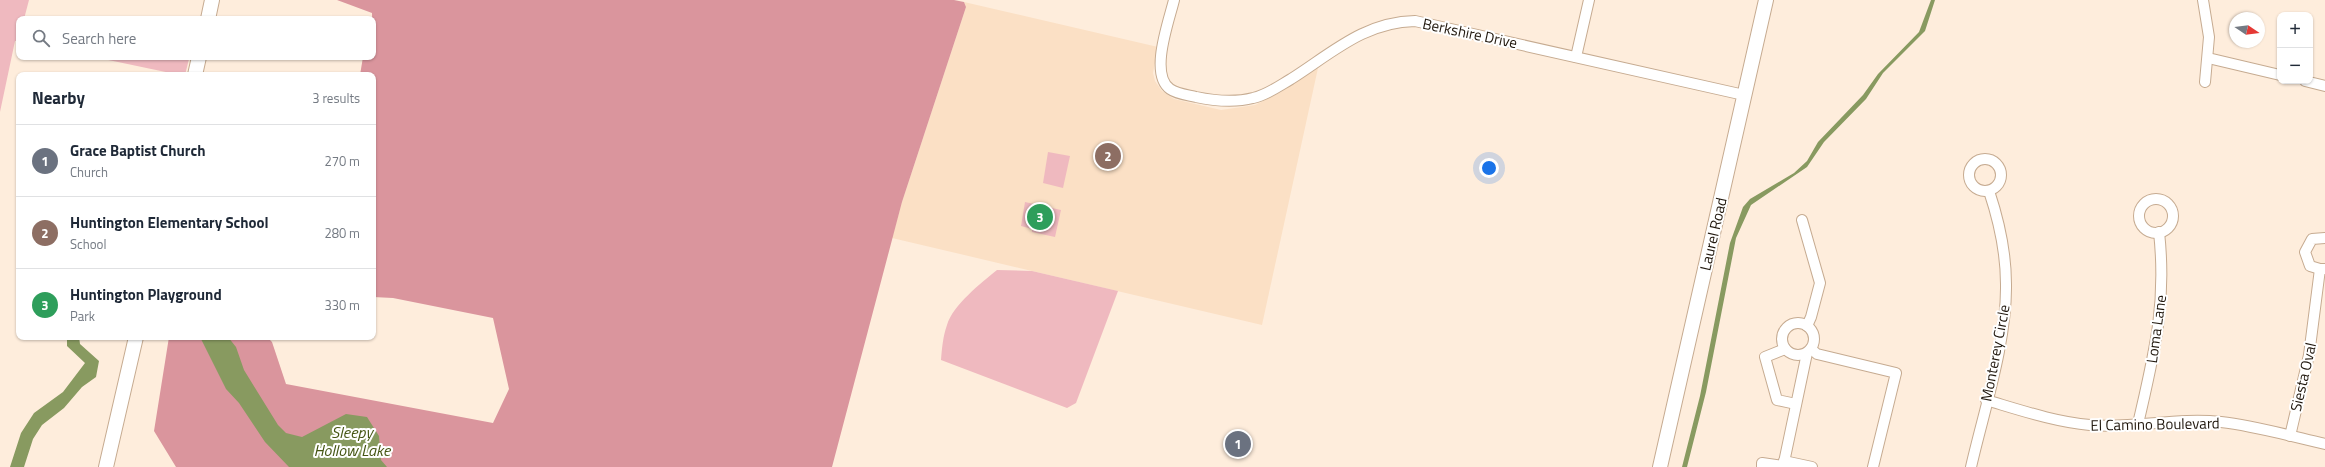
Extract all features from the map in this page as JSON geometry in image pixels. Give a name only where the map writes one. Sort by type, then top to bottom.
[{"type":"street","points":[[209,16],[212,0]]},
{"type":"street","name":"Berkshire Drive","points":[[1174,0],[1160,67],[1162,78],[1167,86],[1176,92],[1211,99],[1231,101],[1255,98],[1281,85],[1368,30],[1391,23],[1407,21],[1433,23],[1576,57],[1744,94]]},
{"type":"street","points":[[1576,57],[1589,0]]},
{"type":"street","name":"Laurel Road","points":[[1660,467],[1766,0]]},
{"type":"street","points":[[2203,0],[2209,37],[2205,82]]},
{"type":"street","points":[[2208,58],[2277,74]]},
{"type":"street","points":[[196,72],[198,60]]},
{"type":"street","points":[[2313,83],[2325,86]]},
{"type":"street","name":"Monterey Circle","points":[[1971,467],[2002,335],[2006,284],[2001,234],[1990,191]]},
{"type":"street","points":[[1802,220],[1820,283],[1812,317],[1807,326]]},
{"type":"street","name":"Loma Lane","points":[[2138,424],[2157,340],[2161,312],[2162,260],[2159,232]]},
{"type":"street","name":"Siesta Oval","points":[[2290,436],[2309,355],[2322,269],[2310,266],[2304,252],[2312,239],[2325,238]]},
{"type":"street","points":[[1783,464],[1809,351],[1814,339],[1813,334],[1807,326],[1797,324],[1787,328],[1782,337],[1785,349]]},
{"type":"street","points":[[106,467],[135,340]]},
{"type":"street","points":[[1796,404],[1777,400],[1765,357],[1785,349],[1797,355],[1809,351],[1896,373],[1873,467]]},
{"type":"street","name":"El Camino Boulevard","points":[[1986,400],[2068,422],[2112,426],[2192,421],[2220,422],[2325,444]]},
{"type":"street","points":[[1762,467],[1762,463],[1812,467]]},
{"type":"shaded area","points":[[0,0],[29,0],[25,16],[16,16],[16,41],[0,112]]},
{"type":"shaded area","points":[[337,0],[954,0],[964,2],[966,7],[902,202],[832,467],[176,467],[154,431],[169,340],[270,340],[286,384],[493,423],[509,389],[493,318],[393,298],[376,297],[376,72],[360,72],[362,60],[376,60],[376,16],[372,16],[372,13]]},
{"type":"shaded area","points":[[964,2],[1158,47],[1153,73],[1155,81],[1162,91],[1174,99],[1221,110],[1255,105],[1279,93],[1318,68],[1262,325],[892,238],[902,202],[966,7]]},
{"type":"shaded area","points":[[108,60],[189,60],[186,72],[166,72]]},
{"type":"shaded area","points":[[1048,152],[1070,156],[1063,188],[1043,183]]},
{"type":"shaded area","points":[[1025,202],[1061,210],[1055,237],[1032,232],[1032,229],[1021,226]]},
{"type":"shaded area","points":[[997,270],[1032,271],[1118,291],[1076,403],[1067,408],[941,360],[942,347],[950,317],[968,295]]},
{"type":"water","points":[[1931,0],[1935,0],[1925,31],[1883,73],[1866,99],[1824,142],[1807,167],[1751,205],[1736,238],[1706,392],[1687,467],[1682,467],[1700,396],[1730,243],[1743,207],[1750,199],[1794,173],[1807,161],[1818,142],[1863,95],[1878,74],[1919,32]]},
{"type":"water","points":[[67,340],[79,340],[80,344],[99,361],[96,377],[82,387],[64,408],[42,425],[33,439],[24,467],[10,467],[21,433],[34,413],[63,392],[85,363],[67,346]]},
{"type":"water","name":"Sleepy Hollow Lake","points":[[202,340],[230,340],[236,347],[244,370],[278,425],[286,433],[302,437],[346,414],[367,417],[379,436],[381,460],[387,467],[289,467],[265,442],[239,403],[226,389]]},
{"type":"place","name":"Huntington Elementary School","points":[[1108,156]]},
{"type":"place","name":"Huntington Playground","points":[[1040,217]]},
{"type":"place","name":"Grace Baptist Church","points":[[1238,444]]}]
